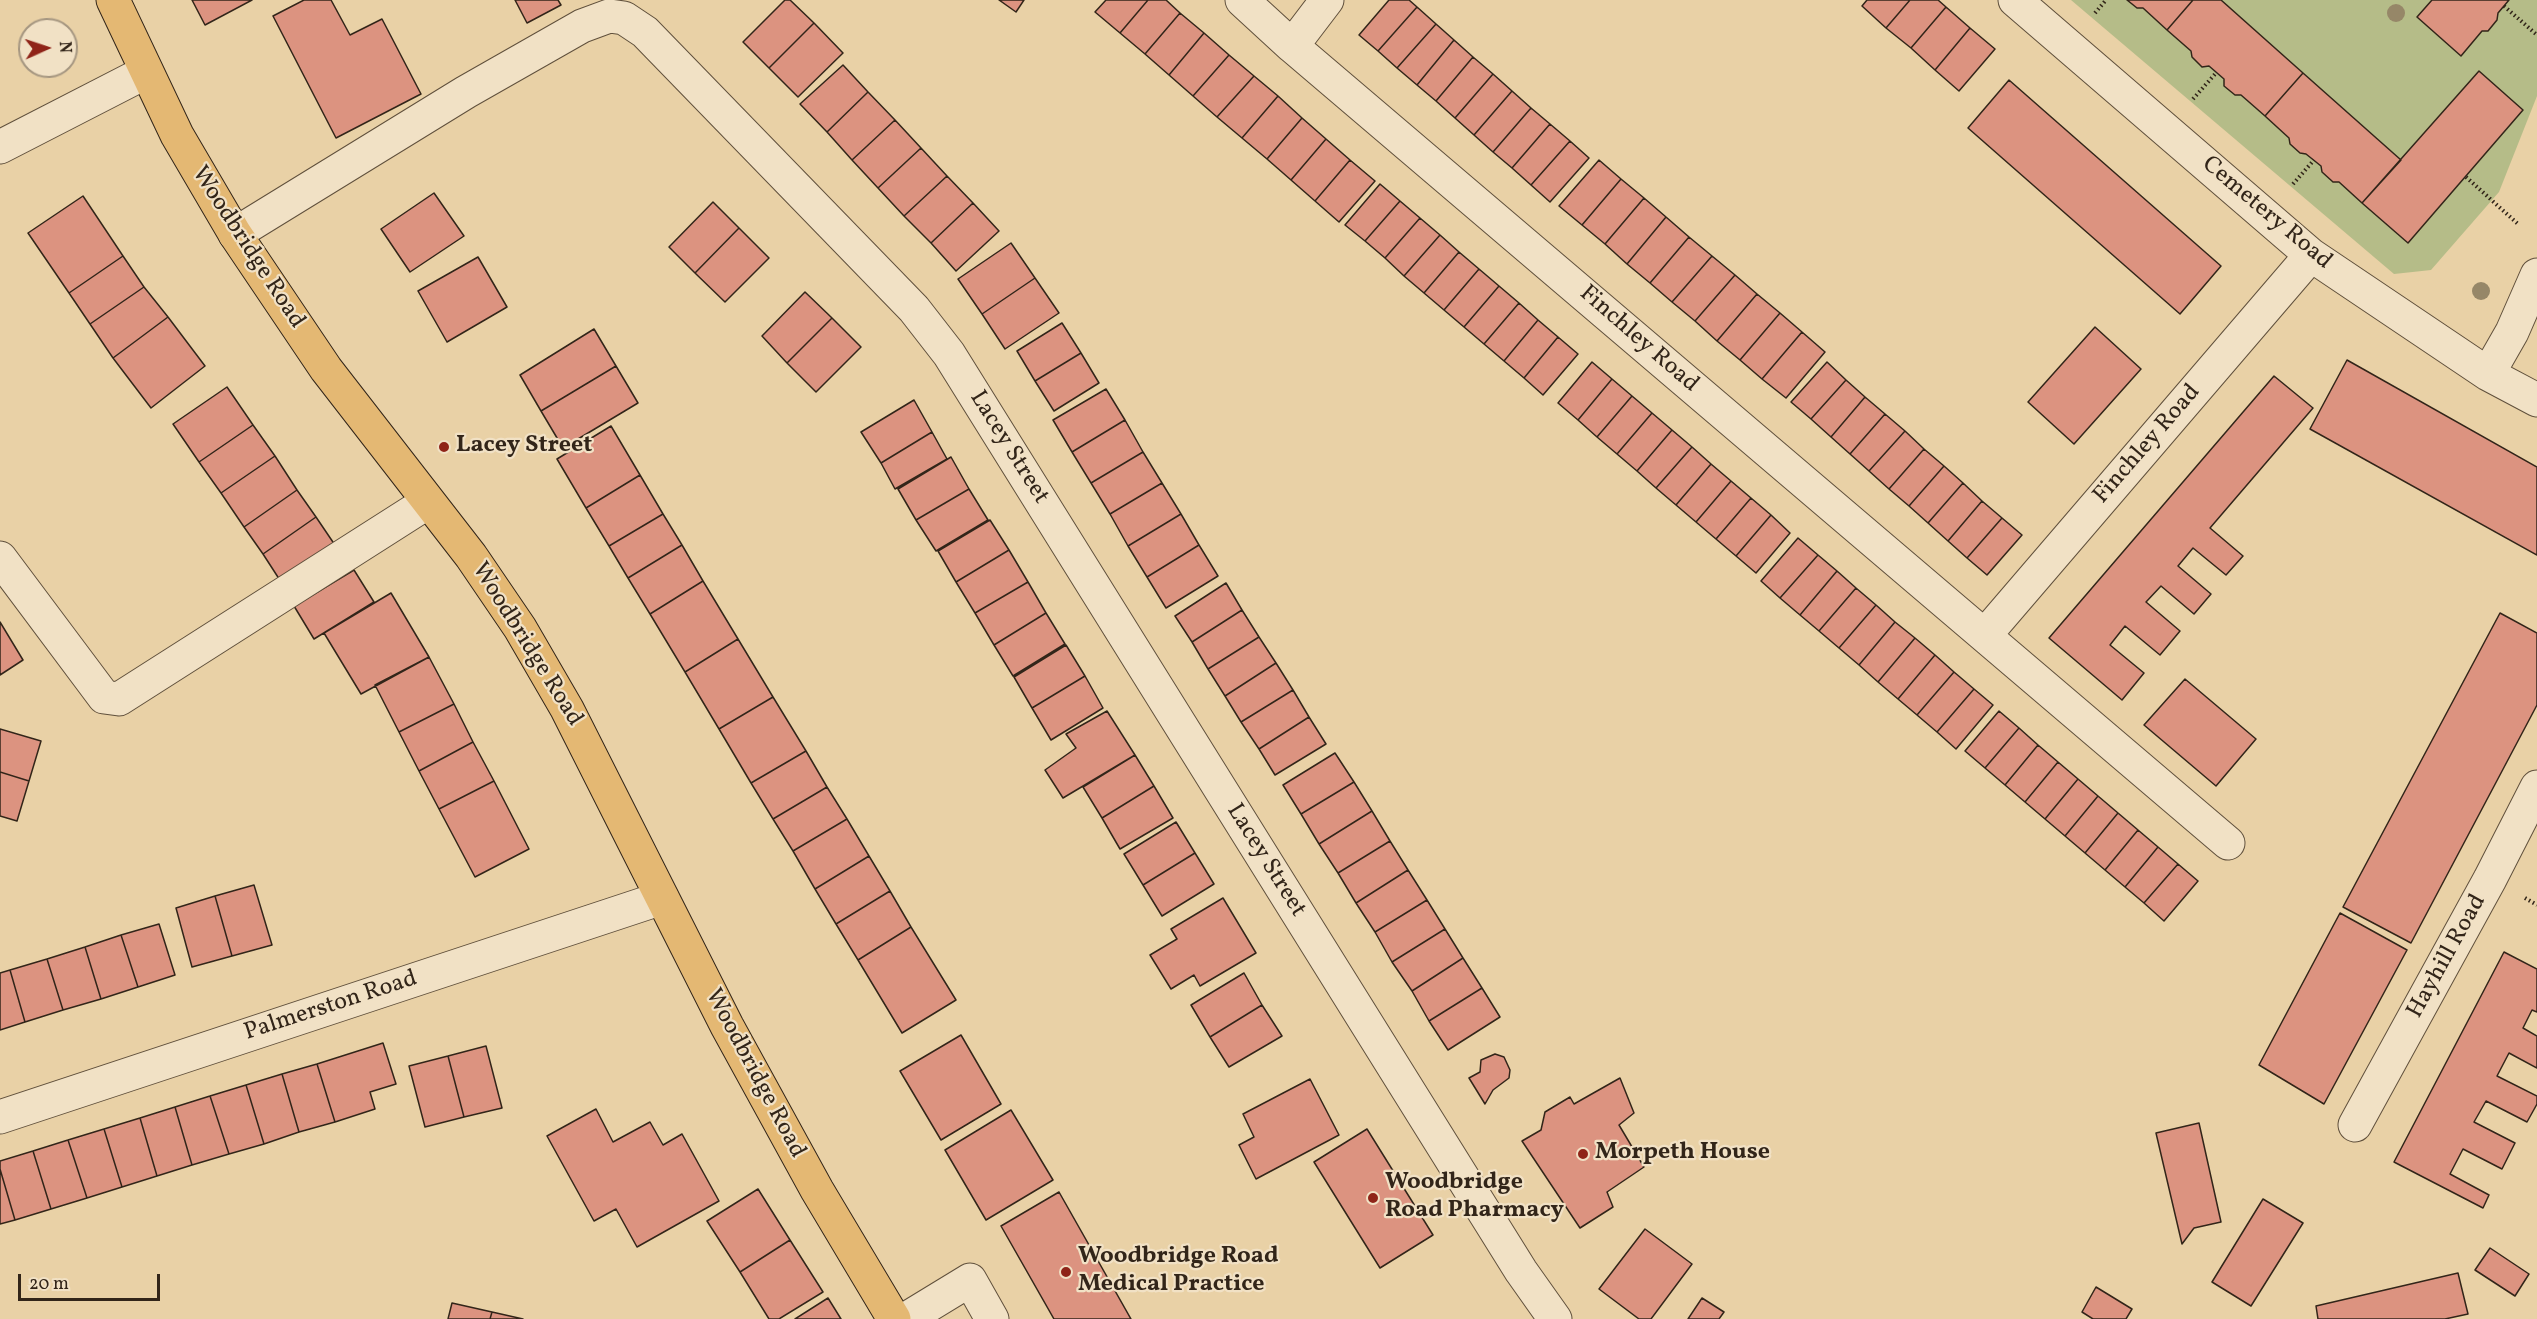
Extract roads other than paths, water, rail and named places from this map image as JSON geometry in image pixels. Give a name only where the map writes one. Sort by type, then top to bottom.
[{"type":"main road","name":"Woodbridge Road","points":[[113,0],[177,135],[235,234],[326,369],[471,556],[520,628],[567,709],[727,1026],[800,1160],[894,1319]]},
{"type":"street","name":"Finchley Road","points":[[1242,0],[2228,843]]},
{"type":"street","points":[[1292,45],[1327,0]]},
{"type":"street","name":"Cemetery Road","points":[[2015,0],[2311,255],[2488,374],[2537,400]]},
{"type":"street","name":"Lacey Street","points":[[235,234],[466,92],[582,26],[631,9],[645,32],[914,309],[949,354],[1521,1271],[1555,1319]]},
{"type":"street","points":[[0,147],[146,72]]},
{"type":"street","name":"Finchley Road","points":[[1985,634],[2311,255]]},
{"type":"street","points":[[2488,374],[2512,332],[2537,275]]},
{"type":"street","points":[[0,558],[104,697],[119,699],[428,502]]},
{"type":"street","name":"Hayhill Road","points":[[2355,1125],[2490,879],[2537,788]]},
{"type":"street","name":"Palmerston Road","points":[[0,1117],[662,898]]},
{"type":"street","points":[[906,1319],[970,1280],[992,1319]]},
{"type":"place","name":"Lacey Street","points":[[444,447]]},
{"type":"place","name":"Morpeth House","points":[[1583,1154]]},
{"type":"place","name":"Woodbridge Road Pharmacy","points":[[1373,1198]]},
{"type":"place","name":"Woodbridge Road Medical Practice","points":[[1066,1272]]}]
